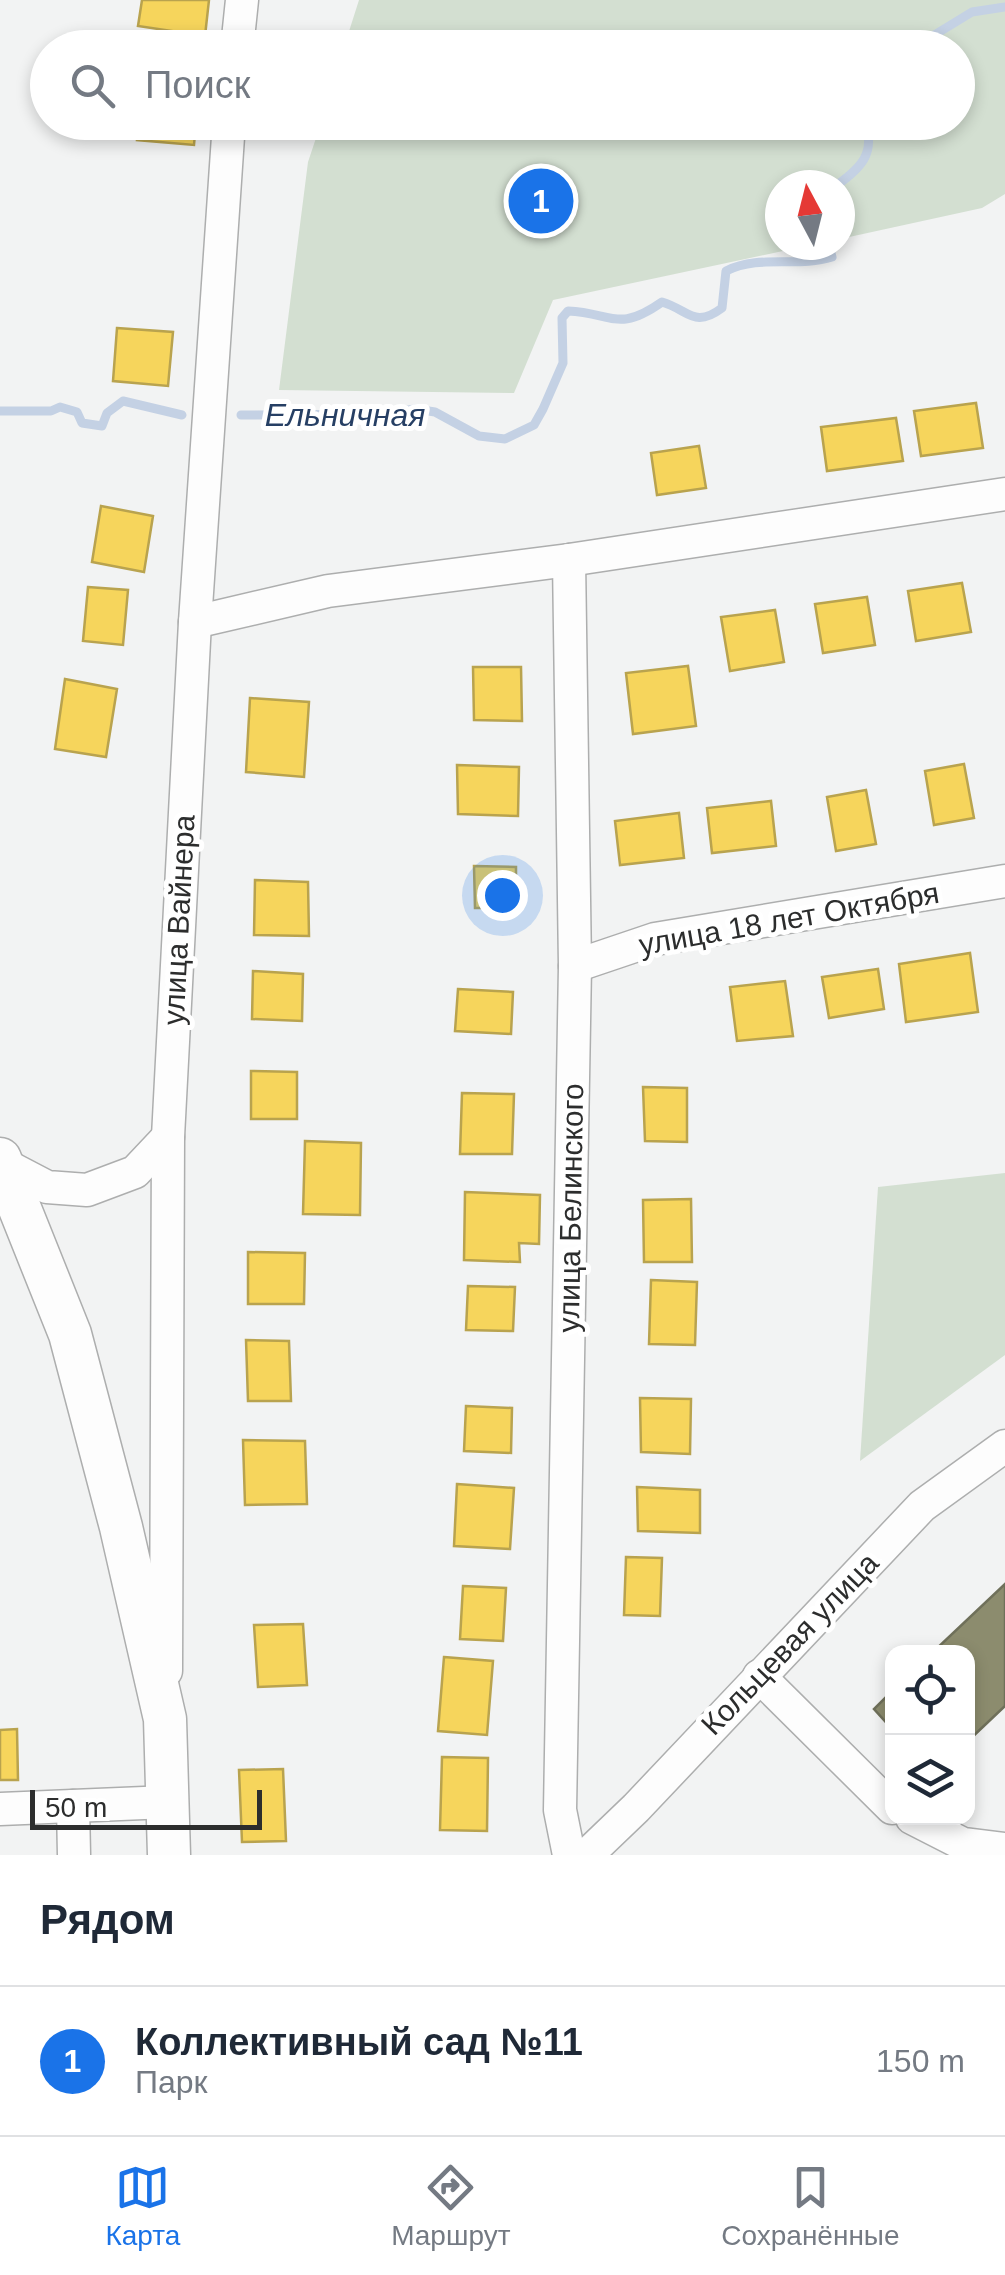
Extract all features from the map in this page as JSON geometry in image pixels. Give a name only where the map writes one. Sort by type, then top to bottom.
[{"type":"main road","name":"улица Вайнера","points":[[1,1162],[70,1334],[121,1527],[166,1720],[169,1855]]},
{"type":"street","points":[[239,30],[242,0]]},
{"type":"street","name":"улица Вайнера","points":[[166,1720],[168,1137],[195,622],[229,140]]},
{"type":"street","points":[[195,622],[328,590],[569,560],[1005,494]]},
{"type":"street","name":"улица Белинского","points":[[569,560],[575,966],[560,1810],[569,1855]]},
{"type":"street","name":"улица 18 лет Октября","points":[[575,966],[655,939],[1005,881]]},
{"type":"street","points":[[1,1162],[47,1187],[86,1190],[135,1172],[168,1137]]},
{"type":"street","name":"Кольцевая улица","points":[[587,1855],[922,1506],[1005,1446]]},
{"type":"street","points":[[759,1676],[885,1801]]},
{"type":"street","points":[[0,1809],[168,1802]]},
{"type":"street","points":[[72,1806],[74,1855]]},
{"type":"street","points":[[926,1825],[963,1844],[1005,1848]]},
{"type":"green space","points":[[359,0],[1005,0],[1005,194],[982,208],[855,236],[855,170],[765,170],[765,255],[553,300],[514,393],[279,390],[308,162],[315,140],[975,140],[975,30],[349,30]]},
{"type":"green space","points":[[1005,1173],[1005,1355],[860,1461],[878,1187]]},
{"type":"building: Жильё","points":[[142,0],[209,0],[206,30],[138,26]]},
{"type":"building: Жильё","points":[[137,140],[194,140],[194,145]]},
{"type":"building: Жильё","points":[[117,328],[173,332],[168,386],[113,381]]},
{"type":"building: Жильё","points":[[976,403],[983,448],[921,456],[914,411]]},
{"type":"building: Жильё","points":[[896,418],[903,461],[827,471],[821,427]]},
{"type":"building: Жильё","points":[[699,446],[706,488],[657,495],[651,453]]},
{"type":"building: Жильё","points":[[101,506],[153,516],[144,572],[92,562]]},
{"type":"building: Жильё","points":[[962,583],[971,632],[916,641],[908,591]]},
{"type":"building: Жильё","points":[[88,587],[128,590],[123,645],[83,641]]},
{"type":"building: Жильё","points":[[867,597],[875,645],[823,653],[815,604]]},
{"type":"building: Жильё","points":[[775,610],[784,662],[730,671],[721,617]]},
{"type":"building: Жильё","points":[[688,666],[696,726],[633,734],[626,673]]},
{"type":"building: Жильё","points":[[473,667],[521,667],[522,721],[474,720]]},
{"type":"building: Жильё","points":[[65,679],[117,689],[106,757],[55,749]]},
{"type":"building: Жильё","points":[[250,698],[309,702],[304,777],[246,772]]},
{"type":"building: Жильё","points":[[964,764],[974,818],[934,825],[925,771]]},
{"type":"building: Жильё","points":[[457,765],[519,767],[518,816],[458,814]]},
{"type":"building: Жильё","points":[[866,790],[876,844],[836,851],[827,797]]},
{"type":"building: Жильё","points":[[771,801],[776,846],[712,853],[707,808]]},
{"type":"building: Жильё","points":[[679,813],[684,858],[620,865],[615,821]]},
{"type":"building: Жильё","points":[[474,866],[516,867],[516,908],[475,908]]},
{"type":"building: Жильё","points":[[255,880],[308,882],[309,936],[254,935]]},
{"type":"building: Жильё","points":[[970,953],[978,1012],[906,1022],[899,964]]},
{"type":"building: Жильё","points":[[878,969],[884,1009],[829,1018],[822,977]]},
{"type":"building: Жильё","points":[[253,971],[303,974],[302,1021],[252,1019]]},
{"type":"building: Жильё","points":[[785,981],[793,1036],[737,1041],[730,987]]},
{"type":"building: Жильё","points":[[458,989],[513,992],[511,1034],[455,1031]]},
{"type":"building: Жильё","points":[[251,1071],[297,1072],[297,1119],[251,1119]]},
{"type":"building: Жильё","points":[[643,1087],[687,1088],[687,1142],[645,1141]]},
{"type":"building: Жильё","points":[[462,1093],[514,1094],[512,1154],[460,1154]]},
{"type":"building: Жильё","points":[[305,1141],[361,1143],[360,1215],[303,1214]]},
{"type":"building: Жильё","points":[[465,1192],[540,1195],[539,1244],[519,1243],[520,1262],[464,1260]]},
{"type":"building: Жильё","points":[[691,1199],[692,1262],[644,1262],[643,1200]]},
{"type":"building: Жильё","points":[[248,1252],[305,1253],[304,1304],[248,1304]]},
{"type":"building: Жильё","points":[[651,1280],[697,1282],[695,1345],[649,1344]]},
{"type":"building: Жильё","points":[[468,1286],[515,1287],[513,1331],[466,1330]]},
{"type":"building: Жильё","points":[[246,1340],[289,1341],[291,1401],[248,1401]]},
{"type":"building: Жильё","points":[[640,1398],[691,1399],[690,1454],[641,1452]]},
{"type":"building: Жильё","points":[[466,1406],[512,1408],[511,1453],[464,1451]]},
{"type":"building: Жильё","points":[[243,1440],[305,1441],[307,1504],[245,1505]]},
{"type":"building: Жильё","points":[[457,1484],[514,1488],[510,1549],[454,1546]]},
{"type":"building: Жильё","points":[[637,1487],[700,1490],[700,1533],[638,1531]]},
{"type":"building: Жильё","points":[[626,1557],[662,1558],[660,1616],[624,1615]]},
{"type":"building: Жильё","points":[[463,1586],[506,1588],[503,1641],[460,1639]]},
{"type":"building: Жильё","points":[[303,1624],[307,1685],[258,1687],[254,1625]]},
{"type":"building: Жильё","points":[[444,1657],[493,1661],[487,1735],[438,1731]]},
{"type":"building: Жильё","points":[[17,1729],[18,1780],[0,1780],[0,1730]]},
{"type":"building: Жильё","points":[[442,1757],[488,1758],[487,1831],[440,1830]]},
{"type":"building: Жильё","points":[[283,1769],[286,1841],[242,1842],[239,1770]]},
{"type":"building: Промзона","points":[[1005,1584],[1005,1706],[975,1734],[975,1645],[940,1645]]},
{"type":"building: Промзона","points":[[885,1698],[885,1721],[874,1709]]},
{"type":"waterway","name":"Ельничная","points":[[942,30],[972,12],[1005,7]]},
{"type":"waterway","name":"Ельничная","points":[[855,170],[864,159],[869,140]]},
{"type":"waterway","name":"Ельничная","points":[[241,415],[383,414],[415,409],[435,412],[479,436],[505,439],[534,425],[543,409],[563,363],[562,318],[568,311],[625,319],[662,302],[692,316],[705,317],[722,308],[726,271],[752,263],[819,260]]},
{"type":"waterway","name":"Ельничная","points":[[0,411],[51,411],[60,407],[77,412],[82,423],[102,426],[107,413],[123,401],[182,415]]},
{"type":"place","name":"Коллективный сад №11","points":[[541,201]]}]
